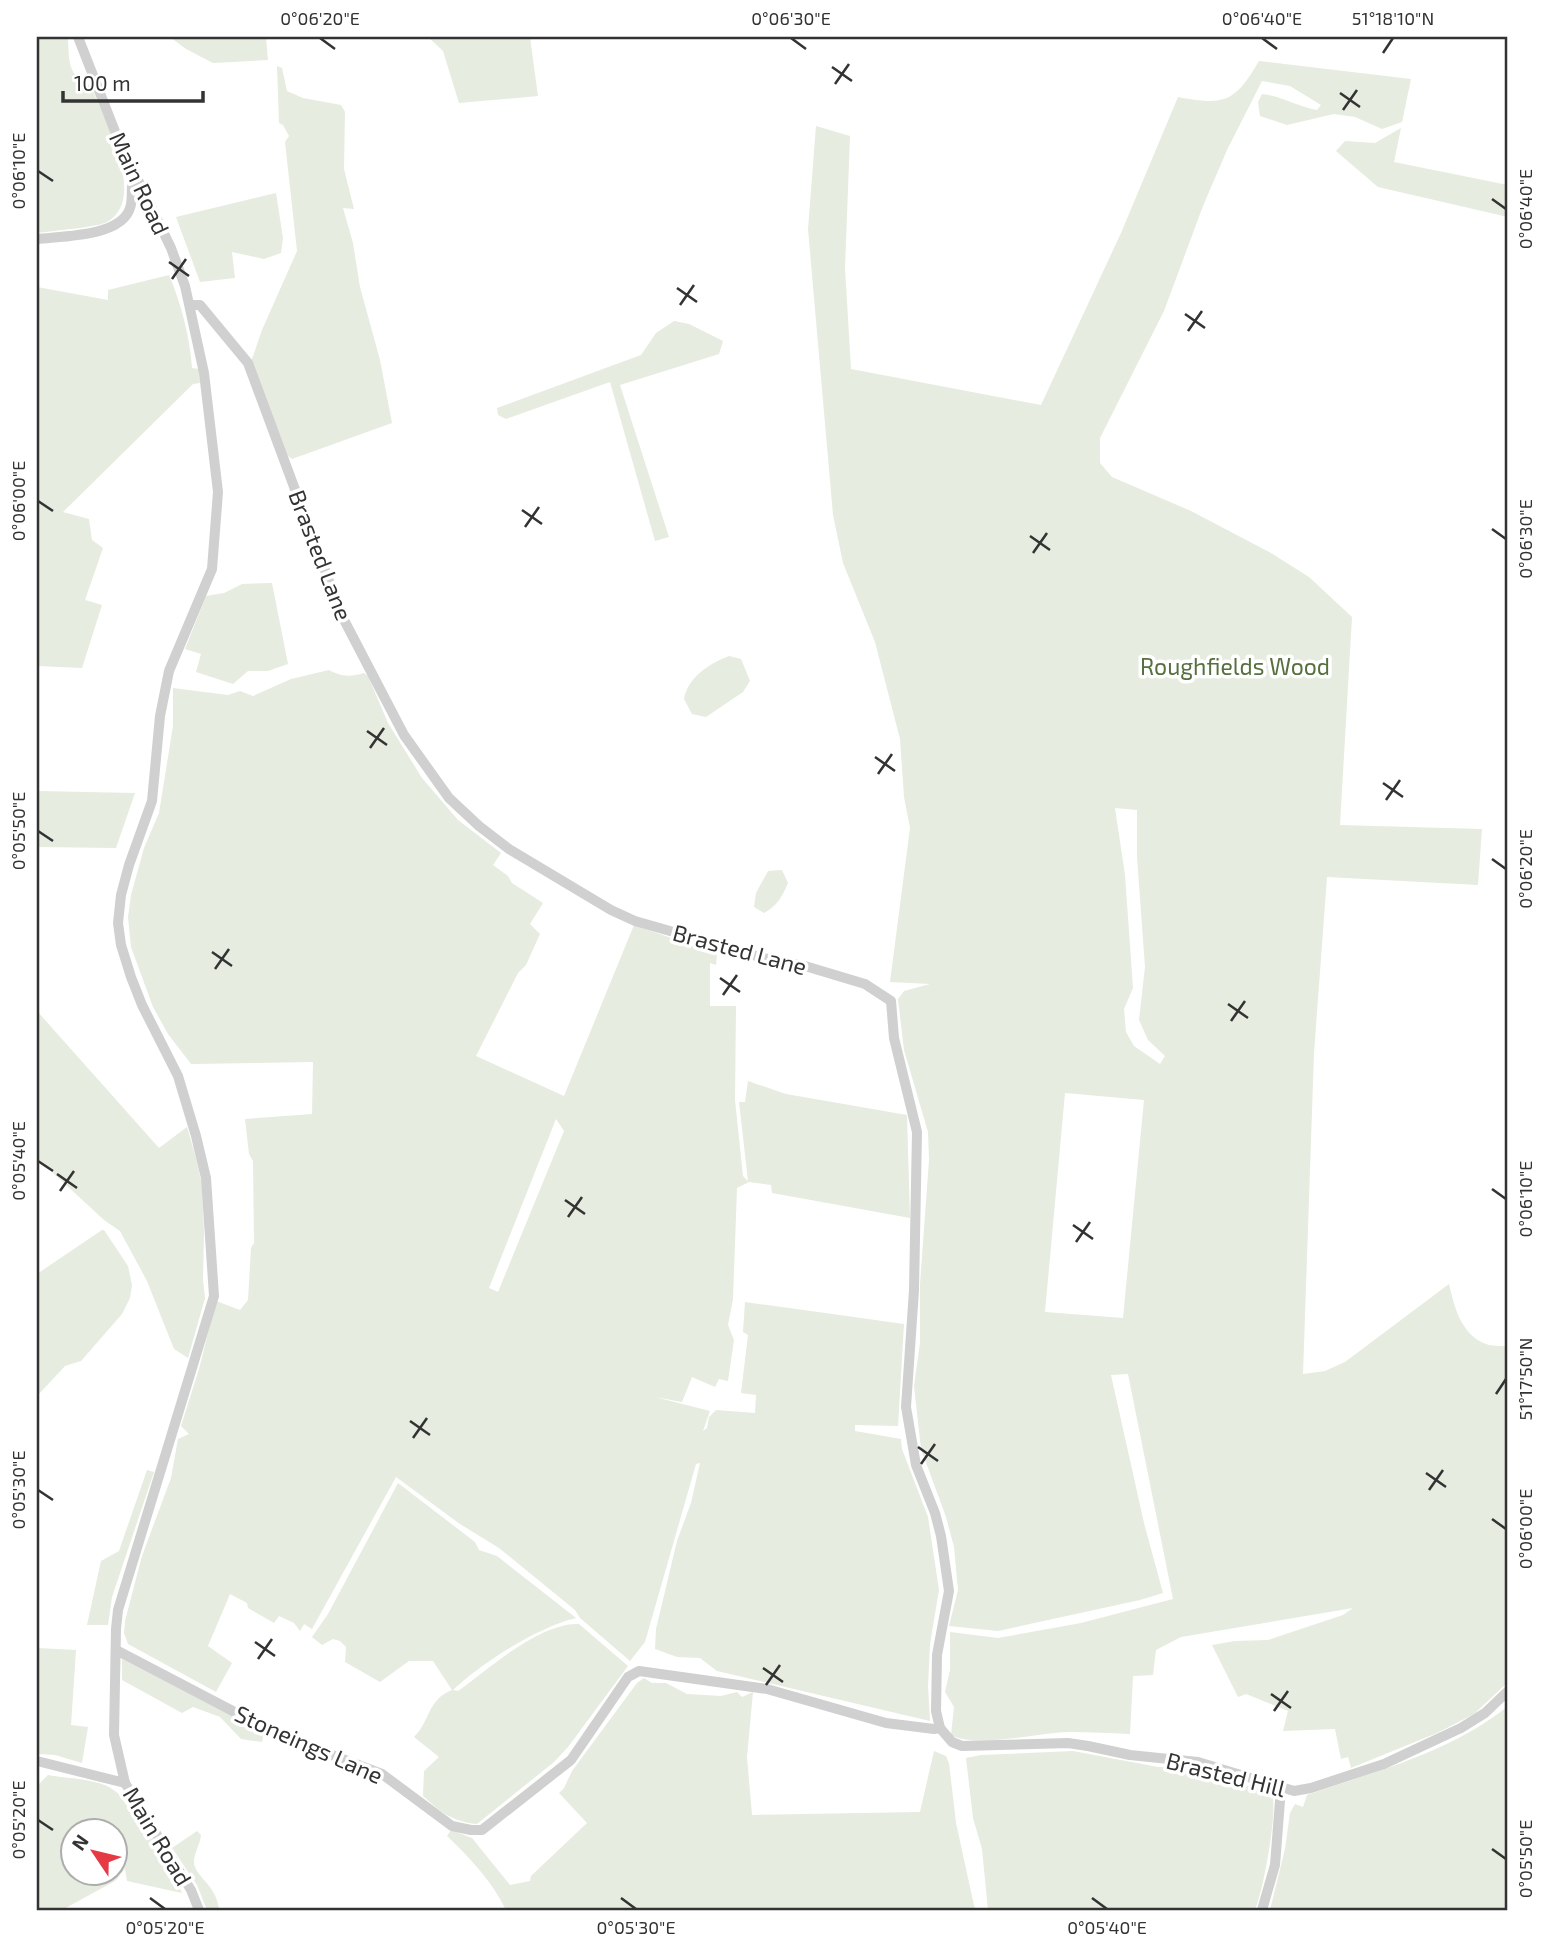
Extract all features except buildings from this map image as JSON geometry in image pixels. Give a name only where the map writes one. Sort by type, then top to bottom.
[{"type":"street","name":"Main Road","points":[[78,37],[118,139],[174,256],[191,305],[204,373],[218,492],[212,569],[169,671],[160,716],[152,801],[129,865],[121,895],[118,923],[121,945],[131,977],[178,1076],[196,1136],[206,1178],[214,1296],[118,1610],[114,1735],[125,1783],[191,1890],[199,1910]]},
{"type":"street","points":[[37,239],[110,229],[121,222],[130,210],[135,176]]},
{"type":"street","name":"Brasted Lane","points":[[191,305],[200,306],[248,363],[342,616],[404,734],[449,798],[509,849],[611,910],[635,921],[763,958],[805,965],[865,985],[891,1001],[894,1038],[918,1132],[915,1290],[906,1407],[916,1465],[941,1536],[949,1591],[937,1655],[936,1711],[940,1728]]},
{"type":"street","name":"Stoneings Lane","points":[[116,1650],[277,1734],[382,1774],[453,1826],[471,1830],[482,1830],[571,1760],[628,1677],[639,1671],[767,1689],[886,1723],[940,1728]]},
{"type":"street","name":"Brasted Hill","points":[[940,1728],[952,1742],[962,1746],[1078,1744],[1130,1755],[1198,1762],[1294,1791],[1384,1764],[1461,1728],[1485,1713],[1508,1691]]},
{"type":"street","points":[[37,1762],[125,1783]]},
{"type":"street","points":[[1262,1910],[1275,1865],[1281,1788]]},
{"type":"green space","points":[[37,37],[68,37],[69,60],[73,73],[91,86],[119,157],[124,177],[124,195],[119,211],[102,224],[37,233]]},
{"type":"green space","points":[[170,37],[266,37],[268,60],[213,63]]},
{"type":"green space","points":[[428,37],[530,37],[538,96],[459,103],[443,51]]},
{"type":"green space","name":"Roughfields Wood","points":[[1259,61],[1411,79],[1402,122],[1382,129],[1355,117],[1334,114],[1287,125],[1260,116],[1258,102],[1262,94],[1317,110],[1321,105],[1290,86],[1262,81],[1227,150],[1203,206],[1164,311],[1100,438],[1100,463],[1112,477],[1191,511],[1271,553],[1309,577],[1352,617],[1340,825],[1482,829],[1478,885],[1327,877],[1314,1053],[1303,1374],[1325,1371],[1345,1362],[1449,1284],[1456,1310],[1470,1334],[1486,1344],[1508,1346],[1508,1682],[1474,1714],[1437,1733],[1351,1768],[1348,1757],[1341,1759],[1335,1729],[1283,1731],[1288,1711],[1246,1694],[1238,1697],[1212,1645],[1268,1640],[1343,1615],[1353,1608],[1181,1637],[1156,1650],[1153,1675],[1133,1676],[1130,1734],[1070,1732],[992,1740],[962,1739],[951,1735],[954,1707],[945,1692],[950,1670],[950,1632],[998,1638],[1081,1623],[1173,1599],[1128,1374],[1111,1375],[1144,1523],[1163,1593],[998,1631],[949,1626],[958,1590],[954,1547],[921,1449],[914,1386],[920,1343],[920,1284],[929,1160],[928,1132],[904,1050],[898,999],[904,991],[930,984],[890,982],[910,828],[904,797],[900,739],[875,642],[843,563],[833,515],[808,229],[816,126],[850,136],[845,268],[851,369],[1041,405],[1121,233],[1178,97],[1207,101],[1227,98],[1251,75]],"holes":[[[1115,808],[1137,810],[1137,857],[1145,967],[1139,1020],[1148,1040],[1165,1056],[1160,1064],[1134,1046],[1126,1032],[1124,1009],[1133,988],[1125,875]],[[1065,1093],[1144,1100],[1123,1318],[1045,1312]]]},
{"type":"green space","points":[[277,66],[282,68],[287,91],[303,98],[341,105],[345,112],[344,169],[354,209],[343,208],[353,243],[360,287],[380,360],[392,423],[292,459],[287,455],[251,362],[297,251],[285,142],[289,136],[279,123]]},
{"type":"green space","points":[[1401,128],[1394,162],[1508,185],[1508,217],[1378,187],[1336,151],[1345,141],[1375,143]]},
{"type":"green space","points":[[276,193],[283,238],[281,253],[264,259],[232,252],[235,278],[200,282],[176,217]]},
{"type":"green space","points":[[169,275],[184,321],[192,368],[199,369],[200,383],[193,384],[63,512],[89,519],[92,540],[103,548],[85,600],[102,605],[82,668],[37,666],[37,287],[108,300],[108,290]]},
{"type":"green space","points":[[674,321],[689,324],[723,341],[719,354],[620,385],[669,537],[655,541],[610,382],[506,419],[498,415],[497,408],[641,355],[656,333]]},
{"type":"green space","points":[[272,583],[288,664],[268,671],[248,671],[233,684],[196,672],[201,654],[185,649],[206,596],[224,593],[242,584]]},
{"type":"green space","points":[[729,656],[741,659],[750,681],[743,692],[706,717],[692,714],[684,699],[690,684],[707,667]]},
{"type":"green space","points":[[329,670],[342,675],[364,673],[368,676],[388,723],[422,778],[458,820],[501,853],[493,865],[508,876],[512,883],[543,903],[530,924],[540,934],[476,1056],[564,1096],[634,925],[717,954],[716,965],[710,963],[710,1006],[736,1006],[735,1100],[743,1176],[748,1181],[739,1102],[745,1102],[748,1081],[786,1094],[907,1115],[910,1218],[772,1193],[771,1185],[749,1182],[737,1188],[733,1299],[728,1325],[734,1340],[728,1381],[719,1379],[715,1387],[692,1377],[682,1402],[655,1397],[710,1411],[703,1431],[707,1428],[709,1417],[716,1410],[755,1413],[756,1395],[741,1393],[748,1335],[743,1332],[745,1302],[904,1324],[898,1426],[855,1425],[855,1431],[901,1439],[902,1449],[928,1517],[939,1590],[930,1644],[930,1721],[717,1671],[700,1658],[677,1657],[655,1649],[656,1629],[677,1541],[691,1503],[700,1463],[696,1464],[645,1642],[630,1661],[580,1618],[575,1610],[499,1548],[460,1524],[396,1477],[312,1629],[304,1624],[300,1631],[294,1623],[279,1616],[274,1623],[230,1594],[208,1646],[232,1663],[216,1692],[128,1644],[124,1633],[125,1621],[142,1556],[171,1478],[178,1439],[189,1434],[181,1426],[216,1301],[240,1310],[248,1300],[251,1248],[254,1243],[253,1161],[249,1154],[245,1119],[312,1114],[313,1062],[191,1064],[168,1034],[153,1007],[131,947],[128,917],[131,895],[144,848],[159,813],[173,726],[173,688],[228,695],[240,691],[253,696],[291,679]],"holes":[[[556,1119],[564,1131],[498,1292],[489,1288]]]},
{"type":"green space","points":[[37,791],[135,793],[116,848],[37,847]]},
{"type":"green space","points":[[782,870],[788,883],[784,893],[779,901],[764,913],[754,907],[756,893],[768,871]]},
{"type":"green space","points":[[37,1011],[159,1148],[187,1127],[202,1185],[205,1298],[188,1358],[174,1349],[147,1281],[120,1231],[104,1220],[37,1158]]},
{"type":"green space","points":[[102,1230],[128,1266],[132,1285],[130,1298],[122,1314],[81,1361],[65,1366],[37,1396],[37,1274]]},
{"type":"green space","points":[[147,1470],[154,1472],[112,1597],[108,1625],[87,1625],[101,1561],[119,1551]]},
{"type":"green space","points":[[398,1483],[475,1542],[479,1550],[497,1556],[576,1618],[545,1629],[511,1647],[453,1690],[458,1691],[516,1648],[548,1631],[564,1626],[579,1624],[628,1666],[554,1762],[477,1824],[447,1815],[423,1796],[424,1771],[439,1757],[414,1737],[433,1705],[452,1690],[433,1661],[409,1661],[380,1682],[345,1662],[346,1647],[340,1641],[333,1639],[322,1645],[312,1637],[328,1614]]},
{"type":"green space","points":[[37,1648],[76,1650],[71,1725],[88,1727],[82,1763],[55,1755],[37,1754]]},
{"type":"green space","points":[[122,1659],[264,1732],[262,1742],[241,1739],[220,1717],[193,1707],[182,1713],[122,1680]]},
{"type":"green space","points":[[644,1678],[652,1683],[666,1683],[687,1694],[721,1696],[737,1692],[742,1697],[753,1692],[747,1757],[752,1815],[920,1812],[934,1751],[946,1756],[956,1823],[975,1910],[506,1910],[480,1870],[447,1836],[451,1830],[472,1838],[510,1885],[530,1881],[531,1876],[587,1823],[559,1793],[572,1771],[637,1683]]},
{"type":"green space","points":[[1508,1706],[1508,1910],[1270,1910],[1285,1849],[1290,1813],[1295,1804],[1303,1807],[1307,1795],[1386,1769],[1437,1748],[1486,1722]]},
{"type":"green space","points":[[1073,1751],[1158,1767],[1184,1767],[1210,1775],[1212,1769],[1245,1779],[1244,1785],[1268,1790],[1273,1800],[1273,1823],[1255,1910],[988,1910],[982,1849],[973,1818],[966,1758]]},
{"type":"green space","points":[[48,1775],[92,1781],[115,1791],[134,1811],[161,1849],[182,1893],[130,1882],[130,1818],[60,1818],[60,1888],[102,1888],[62,1910],[37,1910],[37,1786]]},
{"type":"green space","points":[[197,1831],[201,1835],[194,1864],[215,1895],[219,1910],[207,1910],[197,1885],[172,1848]]}]
